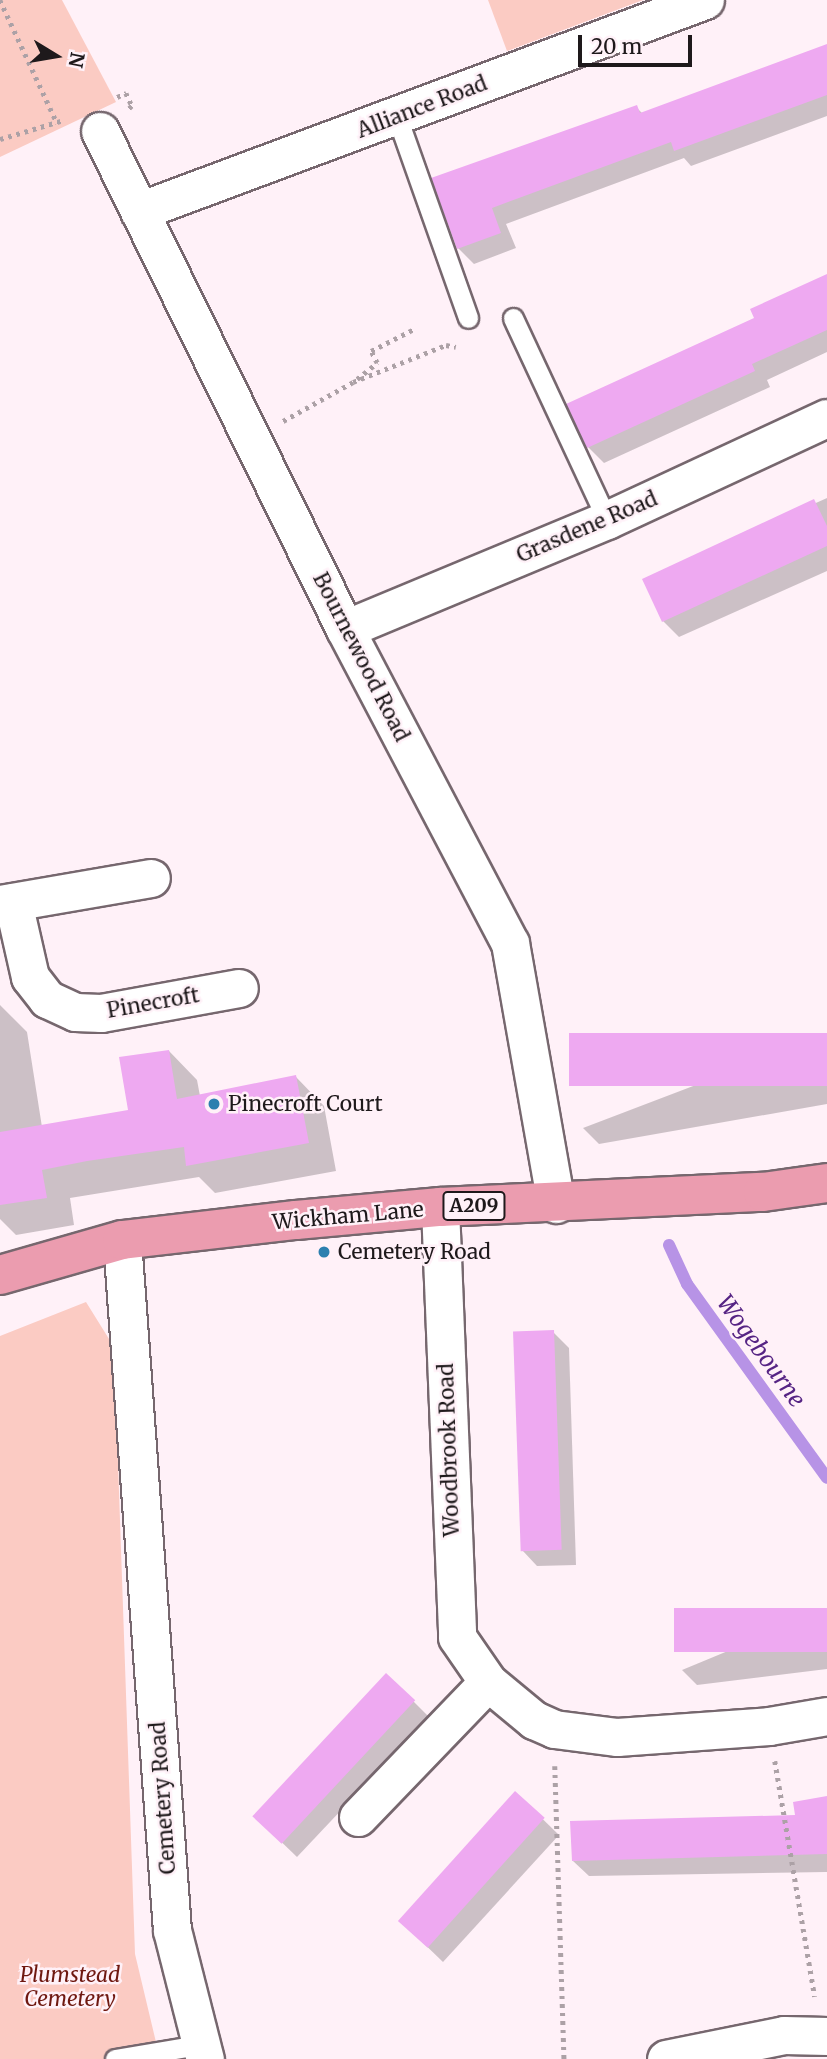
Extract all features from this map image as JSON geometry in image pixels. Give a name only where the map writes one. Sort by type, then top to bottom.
[{"type":"main road","name":"Wickham Lane","points":[[0,1275],[122,1240],[440,1207],[556,1204],[763,1192],[827,1183]]},
{"type":"street","name":"Alliance Road","points":[[139,211],[705,0]]},
{"type":"street","name":"Bournewood Road","points":[[100,131],[345,629],[510,943],[556,1204]]},
{"type":"street","name":"Grasdene Road","points":[[345,629],[607,520],[827,418]]},
{"type":"street","name":"Pinecroft","points":[[151,878],[7,903],[30,977],[47,999],[75,1012],[101,1013],[239,988]]},
{"type":"street","name":"Woodbrook Road","points":[[440,1207],[457,1637],[488,1682],[534,1720],[554,1729],[617,1737],[769,1726],[827,1716]]},
{"type":"street","name":"Cemetery Road","points":[[122,1240],[172,1930],[202,2052]]},
{"type":"street","points":[[358,1816],[488,1682]]},
{"type":"street","points":[[666,2059],[784,2035],[824,2036]]},
{"type":"lane","points":[[397,117],[468,318]]},
{"type":"lane","points":[[513,317],[607,520]]},
{"type":"lane","points":[[115,2059],[202,2052]]},
{"type":"path","points":[[0,0],[57,123]]},
{"type":"path","points":[[353,382],[377,363],[370,351],[414,329]]},
{"type":"path","points":[[251,438],[353,382],[446,345],[466,349]]},
{"type":"path","points":[[769,1726],[824,2036]]},
{"type":"path","points":[[554,1729],[564,2059]]},
{"type":"green space","points":[[0,0],[62,0],[116,102],[0,157]]},
{"type":"green space","points":[[488,0],[643,0],[507,51]]},
{"type":"green space","name":"Plumstead Cemetery","points":[[86,1302],[114,1347],[135,1954],[160,2059],[0,2059],[0,1336]]},
{"type":"building","points":[[827,44],[827,95],[674,151],[671,142],[492,208],[501,233],[457,249],[431,178],[637,105],[640,113]]},
{"type":"building","points":[[827,274],[827,330],[752,364],[755,371],[587,448],[566,404],[754,318],[750,309]]},
{"type":"building","points":[[814,499],[827,526],[827,546],[662,622],[642,579]]},
{"type":"building","points":[[569,1033],[827,1033],[827,1086],[569,1086]]},
{"type":"building","name":"Pinecroft Court","points":[[169,1050],[177,1099],[296,1075],[309,1143],[186,1166],[184,1147],[42,1170],[47,1198],[0,1205],[0,1132],[128,1110],[119,1057]]},
{"type":"building","points":[[554,1330],[562,1550],[521,1551],[513,1331]]},
{"type":"building","points":[[674,1608],[827,1608],[827,1652],[674,1652]]},
{"type":"building","points":[[386,1673],[415,1700],[282,1844],[252,1816]]},
{"type":"building","points":[[515,1791],[545,1818],[428,1948],[398,1921]]},
{"type":"building","points":[[827,1796],[827,1854],[572,1861],[570,1821],[795,1815],[793,1802]]},
{"type":"waterway","name":"Wogebourne","points":[[669,1245],[687,1284],[827,1478]]},
{"type":"place","name":"Pinecroft Court","points":[[214,1104]]},
{"type":"place","name":"Cemetery Road","points":[[324,1252]]}]
